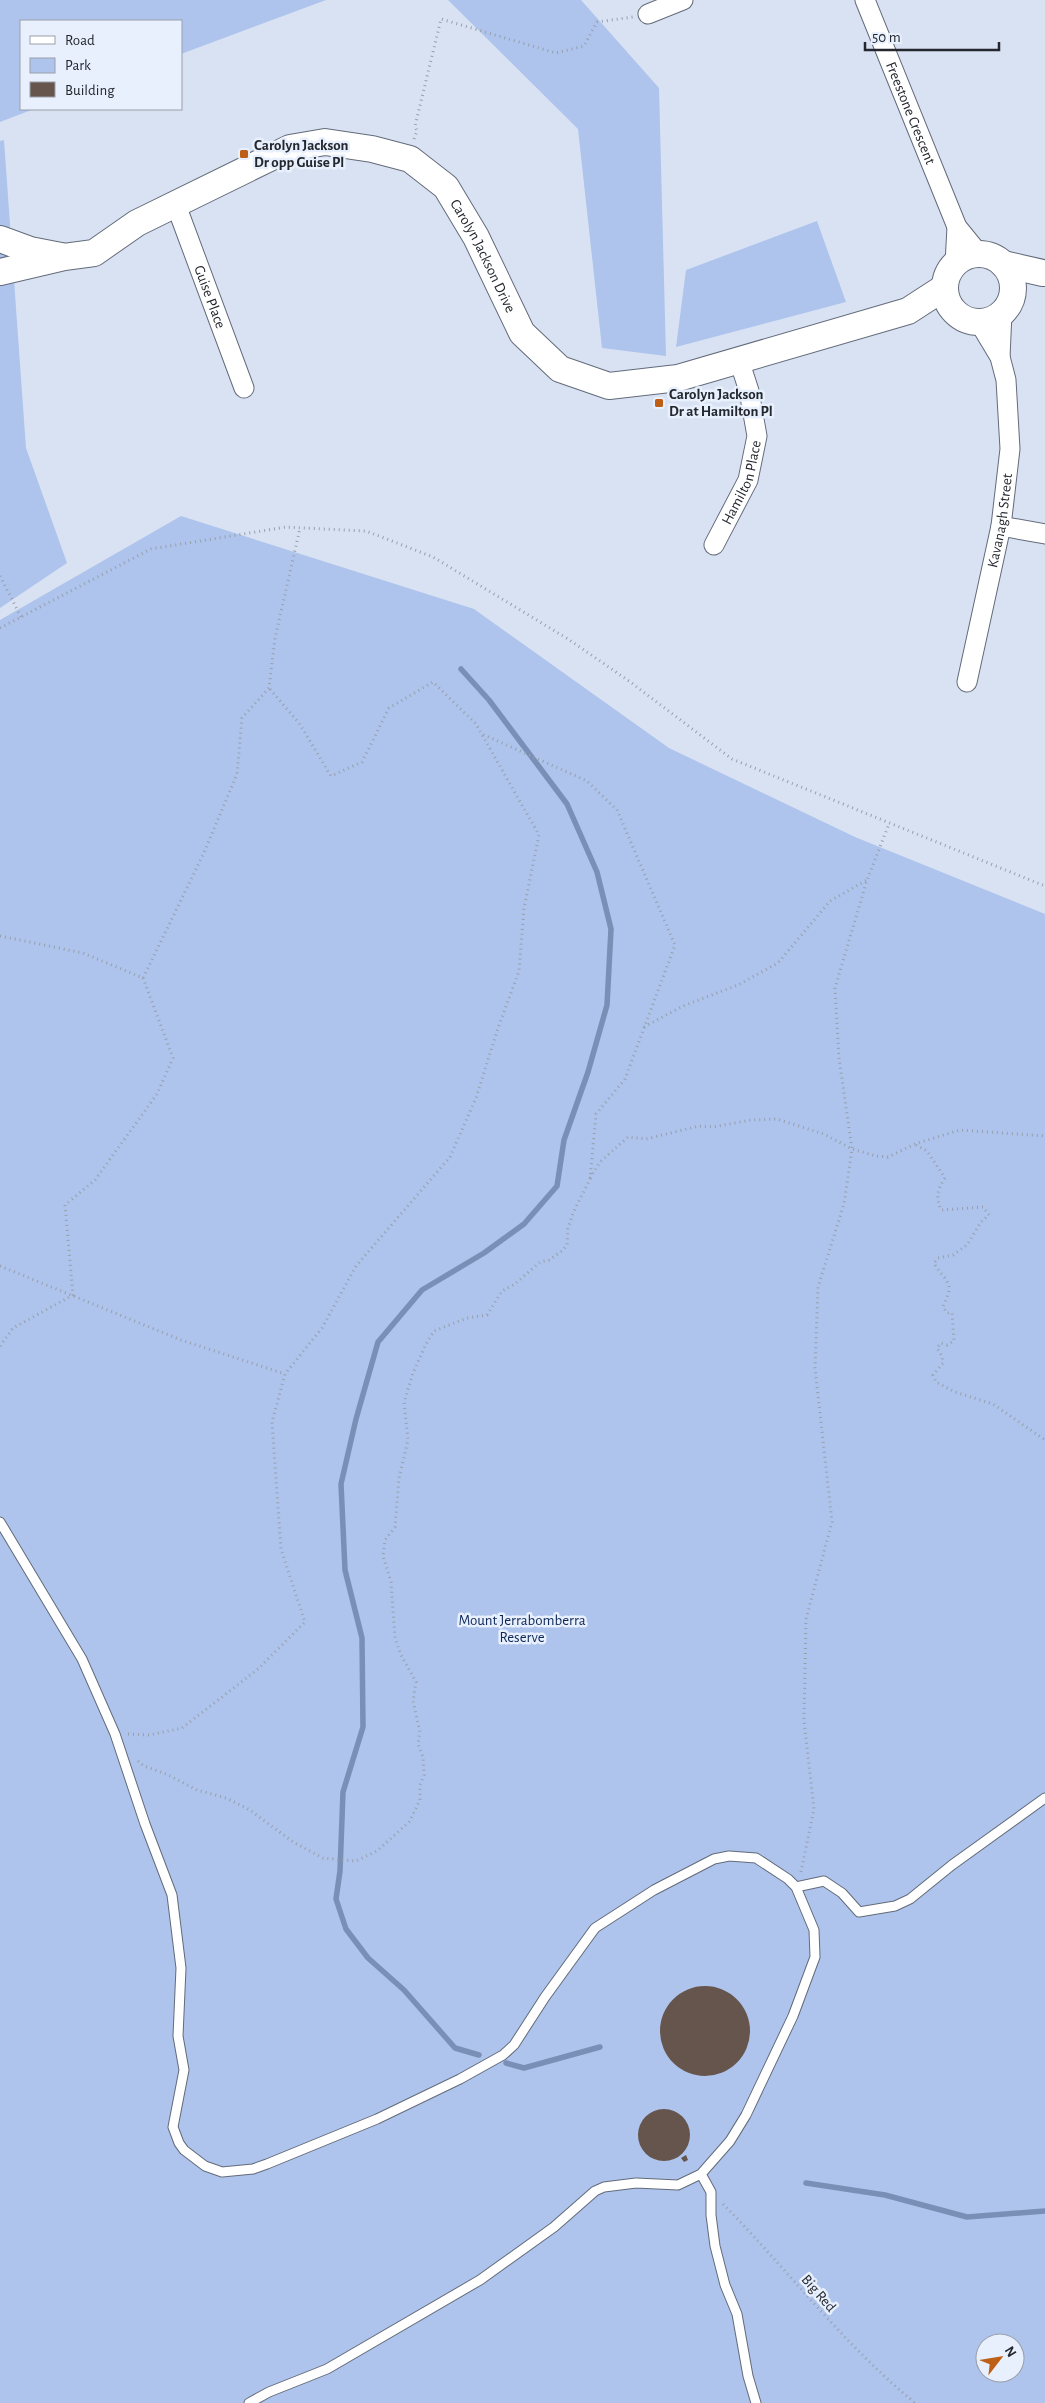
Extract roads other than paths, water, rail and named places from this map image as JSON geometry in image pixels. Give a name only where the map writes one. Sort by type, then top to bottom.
[{"type":"street","points":[[648,14],[683,0]]},
{"type":"street","name":"Freestone Crescent","points":[[865,0],[958,227],[991,259]]},
{"type":"street","name":"Carolyn Jackson Drive","points":[[0,272],[64,257],[94,253],[138,223],[290,148],[325,142],[372,149],[410,159],[446,187],[476,238],[522,333],[560,369],[609,386],[678,378],[908,311],[951,288]]},
{"type":"street","name":"Guise Place","points":[[176,205],[244,388]]},
{"type":"street","name":"Freestone Crescent","points":[[951,288],[958,227]]},
{"type":"street","name":"Carolyn Jackson Drive","points":[[0,239],[30,250],[64,257]]},
{"type":"street","points":[[966,257],[991,259],[1044,272],[998,310],[965,319],[951,288],[966,257]]},
{"type":"street","points":[[991,259],[1011,278],[998,310]]},
{"type":"street","name":"Kavanagh Street","points":[[967,682],[1001,526],[1010,449],[1006,380],[1000,357],[998,310]]},
{"type":"street","name":"Kavanagh Street","points":[[998,310],[1000,357]]},
{"type":"street","name":"Hamilton Place","points":[[714,545],[748,480],[757,436],[749,392],[739,360]]},
{"type":"street","points":[[1001,526],[1045,534]]},
{"type":"lane","points":[[0,1522],[82,1659],[120,1746],[145,1824],[172,1895],[181,1968],[178,2036],[184,2070],[173,2127],[184,2150],[205,2166],[222,2172],[253,2169],[312,2147],[460,2079],[503,2055],[514,2045],[545,1997],[595,1928],[634,1901],[714,1859],[729,1856],[756,1858],[788,1879],[796,1887],[814,1930],[815,1957],[793,2016],[746,2115],[730,2141],[701,2174],[678,2184],[636,2183],[604,2187],[595,2191],[554,2228],[480,2280],[327,2369],[269,2392],[249,2403]]},
{"type":"lane","points":[[796,1887],[824,1881],[842,1893],[859,1912],[895,1906],[910,1899],[952,1865],[1045,1798]]},
{"type":"lane","points":[[701,2174],[711,2192],[711,2215],[715,2246],[725,2285],[737,2314],[748,2376],[756,2403]]},
{"type":"waterway","points":[[461,669],[489,700],[567,804],[597,872],[611,929],[607,1005],[588,1072],[564,1140],[557,1186],[524,1224],[484,1253],[422,1290],[378,1342],[356,1419],[341,1484],[345,1570],[362,1638],[363,1727],[343,1792],[340,1871],[336,1899],[346,1929],[368,1958],[404,1990],[455,2048],[479,2055]]},
{"type":"waterway","points":[[506,2063],[524,2068],[600,2047]]},
{"type":"waterway","points":[[806,2183],[885,2195],[967,2217],[1045,2211]]},
{"type":"place","name":"Carolyn Jackson Dr opp Guise Pl","points":[[244,154]]},
{"type":"place","name":"Carolyn Jackson Dr at Hamilton Pl","points":[[659,403]]},
{"type":"park label","name":"Mount Jerrabomberra Reserve","points":[[522,1628]]}]
